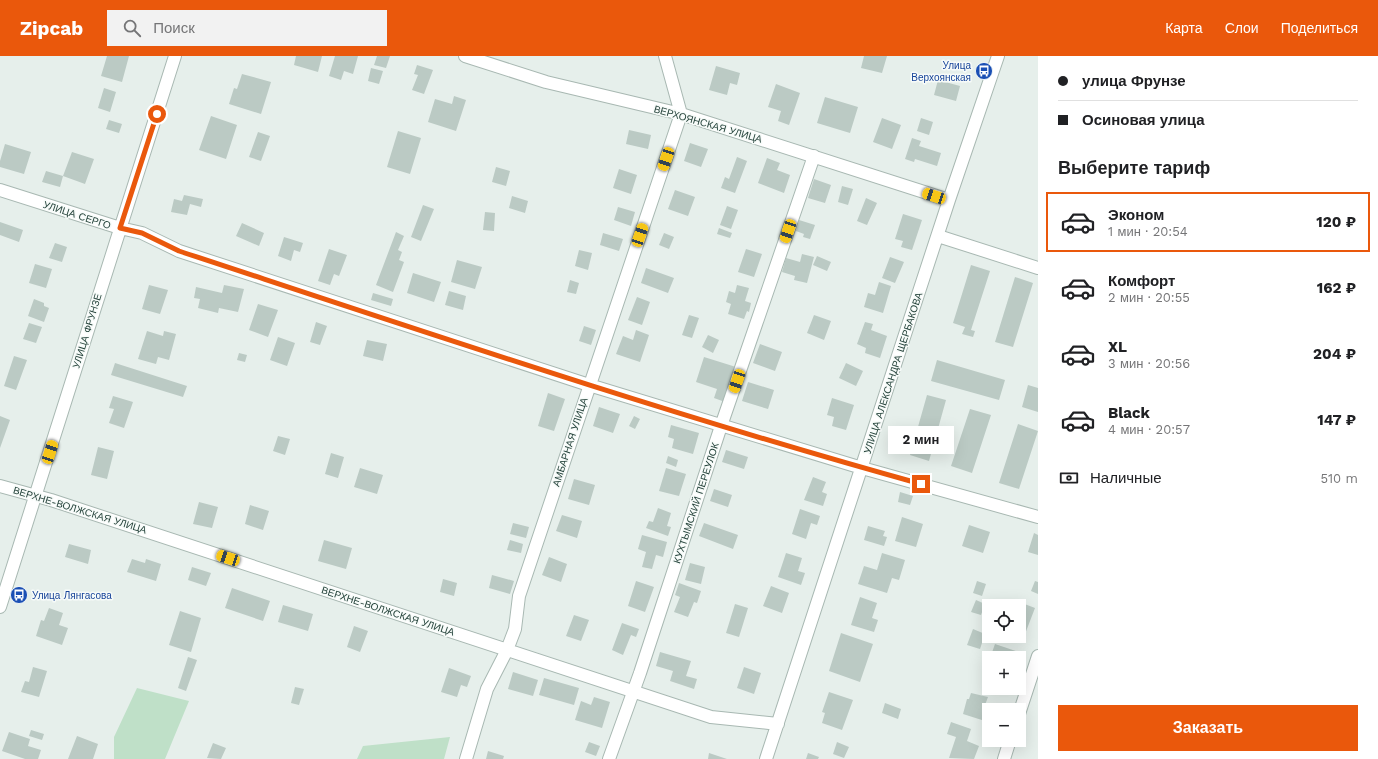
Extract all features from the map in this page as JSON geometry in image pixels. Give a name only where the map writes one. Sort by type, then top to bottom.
[{"type":"street","name":"УЛИЦА ФРУНЗЕ","points":[[0,607],[176,56]]},
{"type":"street","name":"ВЕРХОЯНСКАЯ УЛИЦА","points":[[465,56],[546,82],[681,114],[949,200]]},
{"type":"street","points":[[665,56],[681,114]]},
{"type":"street","name":"УЛИЦА АЛЕКСАНДРА ЩЕРБАКОВА","points":[[766,759],[949,200],[998,56]]},
{"type":"street","name":"АМБАРНАЯ УЛИЦА","points":[[466,759],[487,689],[507,650],[515,629],[519,596],[681,114]]},
{"type":"street","name":"КУХТЫМСКИЙ ПЕРЕУЛОК","points":[[609,759],[814,156]]},
{"type":"street","name":"УЛИЦА СЕРГО","points":[[0,190],[120,228],[142,233],[179,251],[590,385],[862,468],[1038,517]]},
{"type":"street","points":[[938,236],[1038,268]]},
{"type":"street","name":"ВЕРХНЕ-ВОЛЖСКАЯ УЛИЦА","points":[[0,486],[58,502],[711,717],[778,724]]},
{"type":"street","points":[[1023,703],[1038,656]]},
{"type":"street","points":[[1004,759],[1008,747]]},
{"type":"green space","points":[[137,688],[189,701],[165,759],[114,759],[114,737]]},
{"type":"green space","points":[[450,737],[444,759],[357,759],[363,746]]},
{"type":"building","points":[[107,56],[129,56],[122,82],[101,76]]},
{"type":"building","points":[[296,56],[322,56],[318,72],[294,65]]},
{"type":"building","points":[[335,56],[358,56],[353,74],[344,71],[341,80],[329,76]]},
{"type":"building","points":[[377,56],[390,56],[386,68],[374,65]]},
{"type":"building","points":[[864,56],[887,56],[882,73],[861,68]]},
{"type":"building","points":[[417,65],[433,70],[424,94],[412,90],[418,75],[414,74]]},
{"type":"building","points":[[716,66],[740,73],[737,85],[730,83],[727,95],[709,90]]},
{"type":"building","points":[[371,68],[383,71],[379,84],[368,81]]},
{"type":"building","points":[[242,74],[271,82],[261,114],[229,104],[234,88],[237,89]]},
{"type":"building","points":[[938,80],[960,86],[956,101],[934,95]]},
{"type":"building","points":[[776,84],[800,93],[789,125],[778,121],[781,111],[768,107]]},
{"type":"building","points":[[104,88],[116,92],[110,112],[98,108]]},
{"type":"building","points":[[454,96],[466,100],[456,131],[428,122],[435,99],[452,104]]},
{"type":"building","points":[[825,97],[858,107],[850,133],[817,123]]},
{"type":"building","points":[[211,116],[237,125],[226,159],[199,150]]},
{"type":"building","points":[[882,118],[901,125],[892,149],[873,142]]},
{"type":"building","points":[[921,118],[933,122],[929,135],[917,131]]},
{"type":"building","points":[[109,120],[122,124],[119,133],[106,129]]},
{"type":"building","points":[[629,130],[651,135],[648,149],[626,144]]},
{"type":"building","points":[[398,131],[421,138],[410,174],[387,167]]},
{"type":"building","points":[[258,132],[270,136],[261,161],[249,157]]},
{"type":"building","points":[[912,138],[921,141],[919,146],[941,153],[937,166],[915,159],[914,162],[905,159]]},
{"type":"building","points":[[690,143],[708,149],[701,167],[684,161]]},
{"type":"building","points":[[5,144],[31,152],[24,174],[0,167],[0,161]]},
{"type":"building","points":[[72,152],[94,159],[85,184],[63,176]]},
{"type":"building","points":[[737,157],[747,161],[735,193],[721,188],[725,177],[729,179]]},
{"type":"building","points":[[767,158],[780,163],[777,170],[790,175],[784,193],[758,183]]},
{"type":"building","points":[[496,167],[510,171],[506,186],[492,182]]},
{"type":"building","points":[[619,169],[637,175],[631,194],[613,188]]},
{"type":"building","points":[[46,171],[63,176],[60,187],[42,182]]},
{"type":"building","points":[[814,179],[831,185],[825,203],[808,198]]},
{"type":"building","points":[[842,186],[853,189],[848,205],[838,202]]},
{"type":"building","points":[[675,190],[695,197],[688,216],[668,209]]},
{"type":"building","points":[[184,195],[203,199],[201,207],[190,204],[187,215],[171,212],[174,199],[182,201]]},
{"type":"building","points":[[512,196],[528,201],[525,213],[509,208]]},
{"type":"building","points":[[866,198],[877,203],[867,225],[857,221]]},
{"type":"building","points":[[423,205],[434,209],[421,241],[411,237]]},
{"type":"building","points":[[727,206],[738,210],[731,229],[720,225]]},
{"type":"building","points":[[618,207],[635,212],[631,226],[614,220]]},
{"type":"building","points":[[485,212],[495,213],[494,231],[483,230]]},
{"type":"building","points":[[903,214],[922,220],[912,250],[901,247],[903,241],[895,239]]},
{"type":"building","points":[[799,220],[815,225],[810,239],[803,237],[804,234],[796,231]]},
{"type":"building","points":[[0,222],[23,230],[19,242],[0,235]]},
{"type":"building","points":[[242,223],[264,233],[259,246],[236,236]]},
{"type":"building","points":[[719,228],[732,233],[730,238],[717,234]]},
{"type":"building","points":[[396,232],[404,236],[398,250],[402,252],[399,260],[404,262],[393,292],[376,285]]},
{"type":"building","points":[[603,233],[623,239],[619,251],[600,245]]},
{"type":"building","points":[[664,233],[674,237],[669,249],[659,245]]},
{"type":"building","points":[[284,237],[303,243],[300,252],[294,250],[291,261],[278,256]]},
{"type":"building","points":[[55,243],[67,247],[62,262],[49,258]]},
{"type":"building","points":[[329,249],[347,255],[339,276],[334,274],[330,285],[318,281]]},
{"type":"building","points":[[746,249],[762,254],[754,277],[738,272]]},
{"type":"building","points":[[579,250],[592,253],[588,270],[575,266]]},
{"type":"building","points":[[802,254],[814,257],[807,283],[794,280],[795,276],[782,272],[786,258],[800,262]]},
{"type":"building","points":[[817,256],[831,262],[827,271],[813,265]]},
{"type":"building","points":[[890,257],[904,262],[895,283],[882,278]]},
{"type":"building","points":[[457,260],[482,267],[475,289],[451,282]]},
{"type":"building","points":[[35,264],[52,269],[46,288],[29,283]]},
{"type":"building","points":[[971,265],[990,271],[971,330],[975,331],[973,337],[962,334],[965,327],[953,323]]},
{"type":"building","points":[[646,268],[674,278],[668,293],[641,283]]},
{"type":"building","points":[[413,273],[441,282],[434,302],[407,293]]},
{"type":"building","points":[[1015,277],[1033,283],[1013,347],[995,342]]},
{"type":"building","points":[[570,280],[579,283],[576,294],[567,292]]},
{"type":"building","points":[[879,282],[891,286],[883,313],[864,307],[868,293],[875,295]]},
{"type":"building","points":[[149,285],[168,290],[160,314],[142,309]]},
{"type":"building","points":[[224,285],[244,289],[238,312],[219,308],[218,313],[198,308],[200,299],[194,298],[196,287],[222,293]]},
{"type":"building","points":[[737,285],[749,288],[745,301],[751,303],[749,312],[747,311],[744,319],[728,314],[731,304],[726,302],[729,291],[735,293]]},
{"type":"building","points":[[449,291],[466,296],[463,310],[445,305]]},
{"type":"building","points":[[373,293],[393,299],[391,306],[371,300]]},
{"type":"building","points":[[637,297],[650,302],[642,325],[628,320]]},
{"type":"building","points":[[34,299],[44,303],[44,306],[49,308],[44,322],[28,316]]},
{"type":"building","points":[[258,304],[278,310],[268,337],[249,330]]},
{"type":"building","points":[[689,315],[699,318],[692,338],[682,335]]},
{"type":"building","points":[[814,315],[831,321],[824,340],[807,333]]},
{"type":"building","points":[[316,322],[327,326],[320,345],[310,342]]},
{"type":"building","points":[[865,322],[873,324],[871,330],[887,336],[880,358],[865,353],[866,348],[857,344]]},
{"type":"building","points":[[29,323],[42,327],[36,343],[23,339]]},
{"type":"building","points":[[584,326],[596,330],[591,345],[579,341]]},
{"type":"building","points":[[636,330],[649,335],[640,362],[616,354],[623,336],[633,340]]},
{"type":"building","points":[[147,331],[163,336],[164,331],[176,334],[169,360],[158,357],[156,364],[138,359]]},
{"type":"building","points":[[708,335],[719,340],[713,353],[702,347]]},
{"type":"building","points":[[278,337],[295,343],[287,366],[270,360]]},
{"type":"building","points":[[367,340],[387,344],[383,361],[363,356]]},
{"type":"building","points":[[760,344],[782,352],[775,371],[753,363]]},
{"type":"building","points":[[239,353],[247,355],[245,362],[237,360]]},
{"type":"building","points":[[14,356],[27,360],[16,390],[4,386]]},
{"type":"building","points":[[704,357],[736,367],[725,402],[714,398],[717,389],[696,382]]},
{"type":"building","points":[[937,360],[1005,380],[999,400],[931,381]]},
{"type":"building","points":[[115,363],[187,386],[183,397],[111,375]]},
{"type":"building","points":[[846,363],[863,371],[856,386],[839,378]]},
{"type":"building","points":[[748,382],[774,390],[768,409],[742,401]]},
{"type":"building","points":[[1028,385],[1038,388],[1038,412],[1022,407]]},
{"type":"building","points":[[548,393],[565,399],[554,431],[538,426]]},
{"type":"building","points":[[927,395],[946,400],[929,461],[910,455]]},
{"type":"building","points":[[113,396],[133,402],[124,428],[109,423],[114,409],[109,408]]},
{"type":"building","points":[[832,398],[854,405],[846,430],[832,426],[834,417],[827,415]]},
{"type":"building","points":[[599,407],[620,414],[613,433],[593,426]]},
{"type":"building","points":[[970,409],[991,415],[972,473],[951,466]]},
{"type":"building","points":[[0,416],[10,420],[0,448]]},
{"type":"building","points":[[634,416],[640,419],[635,429],[629,426]]},
{"type":"building","points":[[1018,424],[1038,431],[1019,489],[999,483]]},
{"type":"building","points":[[671,425],[699,433],[693,454],[672,448],[674,439],[668,437]]},
{"type":"building","points":[[278,436],[290,439],[285,455],[273,451]]},
{"type":"building","points":[[98,447],[114,451],[107,479],[91,475]]},
{"type":"building","points":[[726,450],[748,457],[744,469],[722,462]]},
{"type":"building","points":[[331,453],[344,457],[338,478],[325,474]]},
{"type":"building","points":[[668,456],[678,460],[676,467],[666,463]]},
{"type":"building","points":[[360,468],[383,475],[377,494],[354,487]]},
{"type":"building","points":[[666,468],[686,474],[679,496],[659,491]]},
{"type":"building","points":[[813,477],[826,482],[822,492],[827,494],[823,506],[804,500]]},
{"type":"building","points":[[574,479],[595,485],[589,505],[568,499]]},
{"type":"building","points":[[714,489],[732,495],[728,507],[710,501]]},
{"type":"building","points":[[900,492],[913,496],[910,505],[898,502]]},
{"type":"building","points":[[199,502],[218,507],[212,528],[193,524]]},
{"type":"building","points":[[250,505],[269,511],[263,530],[245,524]]},
{"type":"building","points":[[658,508],[671,513],[667,526],[671,527],[668,536],[646,528],[649,521],[653,522]]},
{"type":"building","points":[[800,509],[820,516],[817,525],[811,523],[806,539],[792,534]]},
{"type":"building","points":[[562,515],[582,521],[577,538],[556,531]]},
{"type":"building","points":[[902,517],[923,524],[916,547],[895,541]]},
{"type":"building","points":[[513,523],[529,527],[526,538],[510,534]]},
{"type":"building","points":[[704,523],[738,535],[733,549],[699,536]]},
{"type":"building","points":[[969,525],[990,532],[983,553],[962,546]]},
{"type":"building","points":[[868,526],[885,531],[883,536],[887,537],[884,546],[864,540]]},
{"type":"building","points":[[1034,533],[1038,535],[1038,555],[1028,552]]},
{"type":"building","points":[[642,535],[667,542],[663,557],[656,555],[652,569],[642,567],[646,552],[638,549]]},
{"type":"building","points":[[324,540],[352,548],[346,569],[318,561]]},
{"type":"building","points":[[510,540],[523,544],[521,553],[507,550]]},
{"type":"building","points":[[69,544],[91,550],[88,564],[65,557]]},
{"type":"building","points":[[786,553],[802,558],[798,571],[805,573],[801,585],[778,577]]},
{"type":"building","points":[[882,553],[905,560],[899,580],[892,578],[887,593],[858,584],[864,566],[877,570]]},
{"type":"building","points":[[549,557],[567,564],[561,582],[542,575]]},
{"type":"building","points":[[132,559],[145,563],[146,559],[161,564],[156,581],[127,572]]},
{"type":"building","points":[[690,563],[705,567],[701,584],[685,580]]},
{"type":"building","points":[[192,567],[211,573],[206,586],[188,580]]},
{"type":"building","points":[[492,575],[514,581],[510,594],[489,588]]},
{"type":"building","points":[[443,579],[457,583],[454,596],[440,592]]},
{"type":"building","points":[[636,581],[654,587],[645,612],[628,606]]},
{"type":"building","points":[[977,581],[986,584],[982,596],[973,593]]},
{"type":"building","points":[[1035,581],[1038,582],[1038,594],[1031,591]]},
{"type":"building","points":[[679,583],[701,591],[697,603],[694,602],[688,617],[674,612],[680,597],[675,595]]},
{"type":"building","points":[[771,586],[789,593],[782,613],[763,606]]},
{"type":"building","points":[[232,588],[270,601],[263,621],[225,608]]},
{"type":"building","points":[[860,597],[877,603],[872,618],[878,620],[874,632],[851,625]]},
{"type":"building","points":[[976,600],[982,603],[981,615],[971,612]]},
{"type":"building","points":[[735,604],[748,608],[739,637],[726,633]]},
{"type":"building","points":[[283,605],[313,614],[308,631],[278,622]]},
{"type":"building","points":[[1026,605],[1035,608],[1026,631]]},
{"type":"building","points":[[49,608],[63,613],[59,625],[68,628],[62,645],[36,636],[41,620],[44,621]]},
{"type":"building","points":[[180,611],[201,618],[191,652],[169,645]]},
{"type":"building","points":[[574,615],[589,620],[581,641],[566,636]]},
{"type":"building","points":[[622,623],[639,629],[636,637],[631,635],[623,655],[612,650]]},
{"type":"building","points":[[354,626],[368,631],[360,652],[347,647]]},
{"type":"building","points":[[973,629],[982,633],[982,643],[980,649],[967,645]]},
{"type":"building","points":[[841,633],[873,644],[860,682],[829,671]]},
{"type":"building","points":[[995,644],[1016,651],[992,651]]},
{"type":"building","points":[[660,652],[691,661],[686,676],[697,679],[694,689],[670,681],[673,671],[656,666]]},
{"type":"building","points":[[188,657],[197,660],[186,691],[178,688]]},
{"type":"building","points":[[33,667],[47,671],[39,697],[21,692],[25,681],[29,682]]},
{"type":"building","points":[[744,667],[761,673],[754,694],[737,688]]},
{"type":"building","points":[[449,668],[471,676],[467,687],[461,685],[457,697],[441,692]]},
{"type":"building","points":[[513,672],[538,680],[533,696],[508,689]]},
{"type":"building","points":[[544,678],[579,688],[574,705],[539,695]]},
{"type":"building","points":[[295,687],[304,689],[299,705],[291,703]]},
{"type":"building","points":[[829,692],[853,700],[842,730],[822,723],[825,713],[822,712]]},
{"type":"building","points":[[971,693],[988,697],[986,703],[982,703],[982,720],[963,714],[967,699],[969,699]]},
{"type":"building","points":[[594,697],[610,702],[602,728],[575,720],[581,701],[591,705]]},
{"type":"building","points":[[885,703],[901,709],[898,719],[882,713]]},
{"type":"building","points":[[951,722],[971,729],[967,741],[979,746],[974,759],[949,758],[956,737],[947,734]]},
{"type":"building","points":[[31,730],[44,734],[42,740],[29,736]]},
{"type":"building","points":[[9,732],[30,739],[28,746],[41,750],[38,759],[25,759],[2,751]]},
{"type":"building","points":[[77,736],[98,744],[93,759],[68,759]]},
{"type":"building","points":[[589,742],[600,746],[596,756],[585,752]]},
{"type":"building","points":[[837,742],[849,747],[844,758],[833,754]]},
{"type":"building","points":[[213,743],[226,748],[221,759],[207,758]]},
{"type":"building","points":[[488,751],[504,756],[503,759],[486,759]]},
{"type":"building","points":[[709,753],[727,759],[708,759]]},
{"type":"building","points":[[808,753],[819,757],[818,759],[806,759]]},
{"type":"place","name":"Улица Верхоянская","points":[[984,71]]},
{"type":"place","name":"Улица Лянгасова","points":[[19,595]]},
{"type":"route","points":[[157,114],[120,228],[142,233],[179,251],[590,385],[721,426],[921,484]]}]
